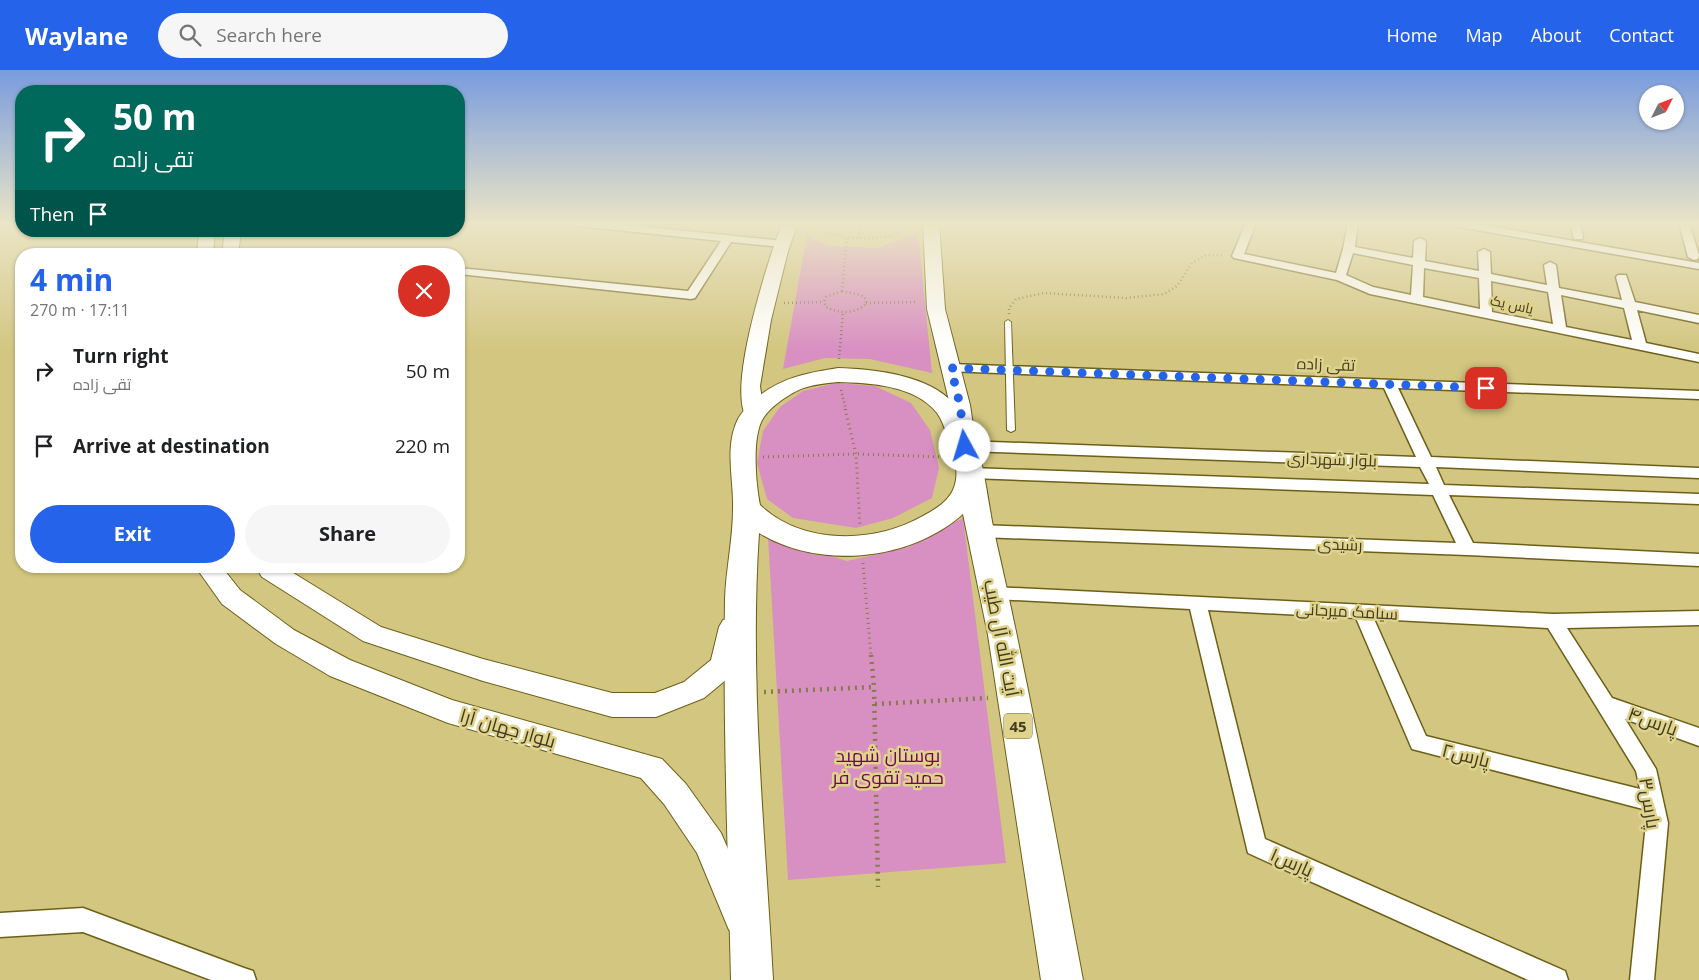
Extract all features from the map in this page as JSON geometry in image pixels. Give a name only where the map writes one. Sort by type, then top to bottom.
[{"type":"highway","points":[[747,507],[761,522],[782,534],[806,540],[832,545],[861,545],[887,541],[911,534],[950,514],[962,500],[968,459],[944,408],[931,398],[909,386],[884,379],[862,375],[838,375],[800,382],[782,390],[754,414],[744,441],[743,458],[747,507],[740,596],[741,693],[752,980]]},
{"type":"highway","name":"آیت الله آل طیب","points":[[968,459],[980,531],[1014,697],[1062,980]]},
{"type":"main road","points":[[754,414],[750,386],[766,303],[776,265]]},
{"type":"main road","name":"آیت الله آل طیب","points":[[934,265],[936,301],[960,405],[968,459]]},
{"type":"main road","name":"بلوار جهان آرا","points":[[212,573],[231,597],[285,637],[340,668],[448,711],[651,768],[675,794],[710,844],[750,938]]},
{"type":"main road","points":[[273,573],[372,634],[483,670],[612,704],[656,705],[694,690],[723,666],[740,596]]},
{"type":"street","points":[[465,272],[691,295],[710,265]]},
{"type":"street","name":"یاس یک","points":[[1284,265],[1340,277],[1370,290],[1699,358]]},
{"type":"street","points":[[1340,277],[1344,265]]},
{"type":"street","points":[[1417,300],[1419,265]]},
{"type":"street","points":[[1431,265],[1699,320]]},
{"type":"street","points":[[1485,265],[1486,314]]},
{"type":"street","points":[[1550,265],[1560,329]]},
{"type":"street","points":[[1622,277],[1640,346]]},
{"type":"street","name":"تقی زاده","points":[[951,368],[1699,396]]},
{"type":"street","points":[[1389,384],[1467,549]]},
{"type":"street","name":"بلوار شهرداری","points":[[968,459],[1427,462],[1699,473]]},
{"type":"street","name":"بلوار شهرداری","points":[[968,459],[1438,489],[1699,499]]},
{"type":"street","name":"رشیدی","points":[[980,531],[1467,549],[1699,560]]},
{"type":"street","name":"سیامک میرجانی","points":[[994,593],[1553,621],[1699,618]]},
{"type":"street","name":"پارس۱","points":[[1197,603],[1256,846],[1556,980]]},
{"type":"street","name":"پارس۲","points":[[1362,611],[1419,743],[1653,802]]},
{"type":"street","name":"پارس۳","points":[[1553,621],[1646,769],[1657,823],[1642,980]]},
{"type":"street","name":"پارس۴","points":[[1606,704],[1699,737]]},
{"type":"street","points":[[0,925],[83,920],[244,980]]},
{"type":"lane","points":[[1008,322],[1011,430]]},
{"type":"path","points":[[842,291],[844,265]]},
{"type":"path","points":[[1008,322],[1009,308],[1016,299],[1044,292],[1126,298],[1164,294],[1177,286],[1190,265]]},
{"type":"path","points":[[824,302],[826,297],[842,291],[861,295],[866,299],[866,303]]},
{"type":"path","points":[[824,302],[826,307],[842,313],[861,309],[866,303],[936,301]]},
{"type":"path","points":[[766,303],[824,302]]},
{"type":"path","points":[[842,313],[838,375],[856,454],[861,545],[874,687],[878,887]]},
{"type":"path","points":[[743,458],[856,454],[968,459]]},
{"type":"path","points":[[741,693],[874,687]]},
{"type":"path","points":[[874,704],[1014,697]]},
{"type":"green space","points":[[802,265],[921,265],[932,373],[870,359],[825,358],[783,369]]},
{"type":"green space","points":[[836,383],[875,386],[911,403],[930,430],[939,468],[932,498],[893,518],[856,528],[793,518],[767,499],[757,463],[763,431],[780,407],[803,391]]},
{"type":"green space","name":"بوستان شهید حمید تقوی فر","points":[[963,518],[1006,863],[788,880],[768,537],[847,561],[909,547]]},
{"type":"route","points":[[965,446],[960,405],[951,368],[1486,388]]}]
